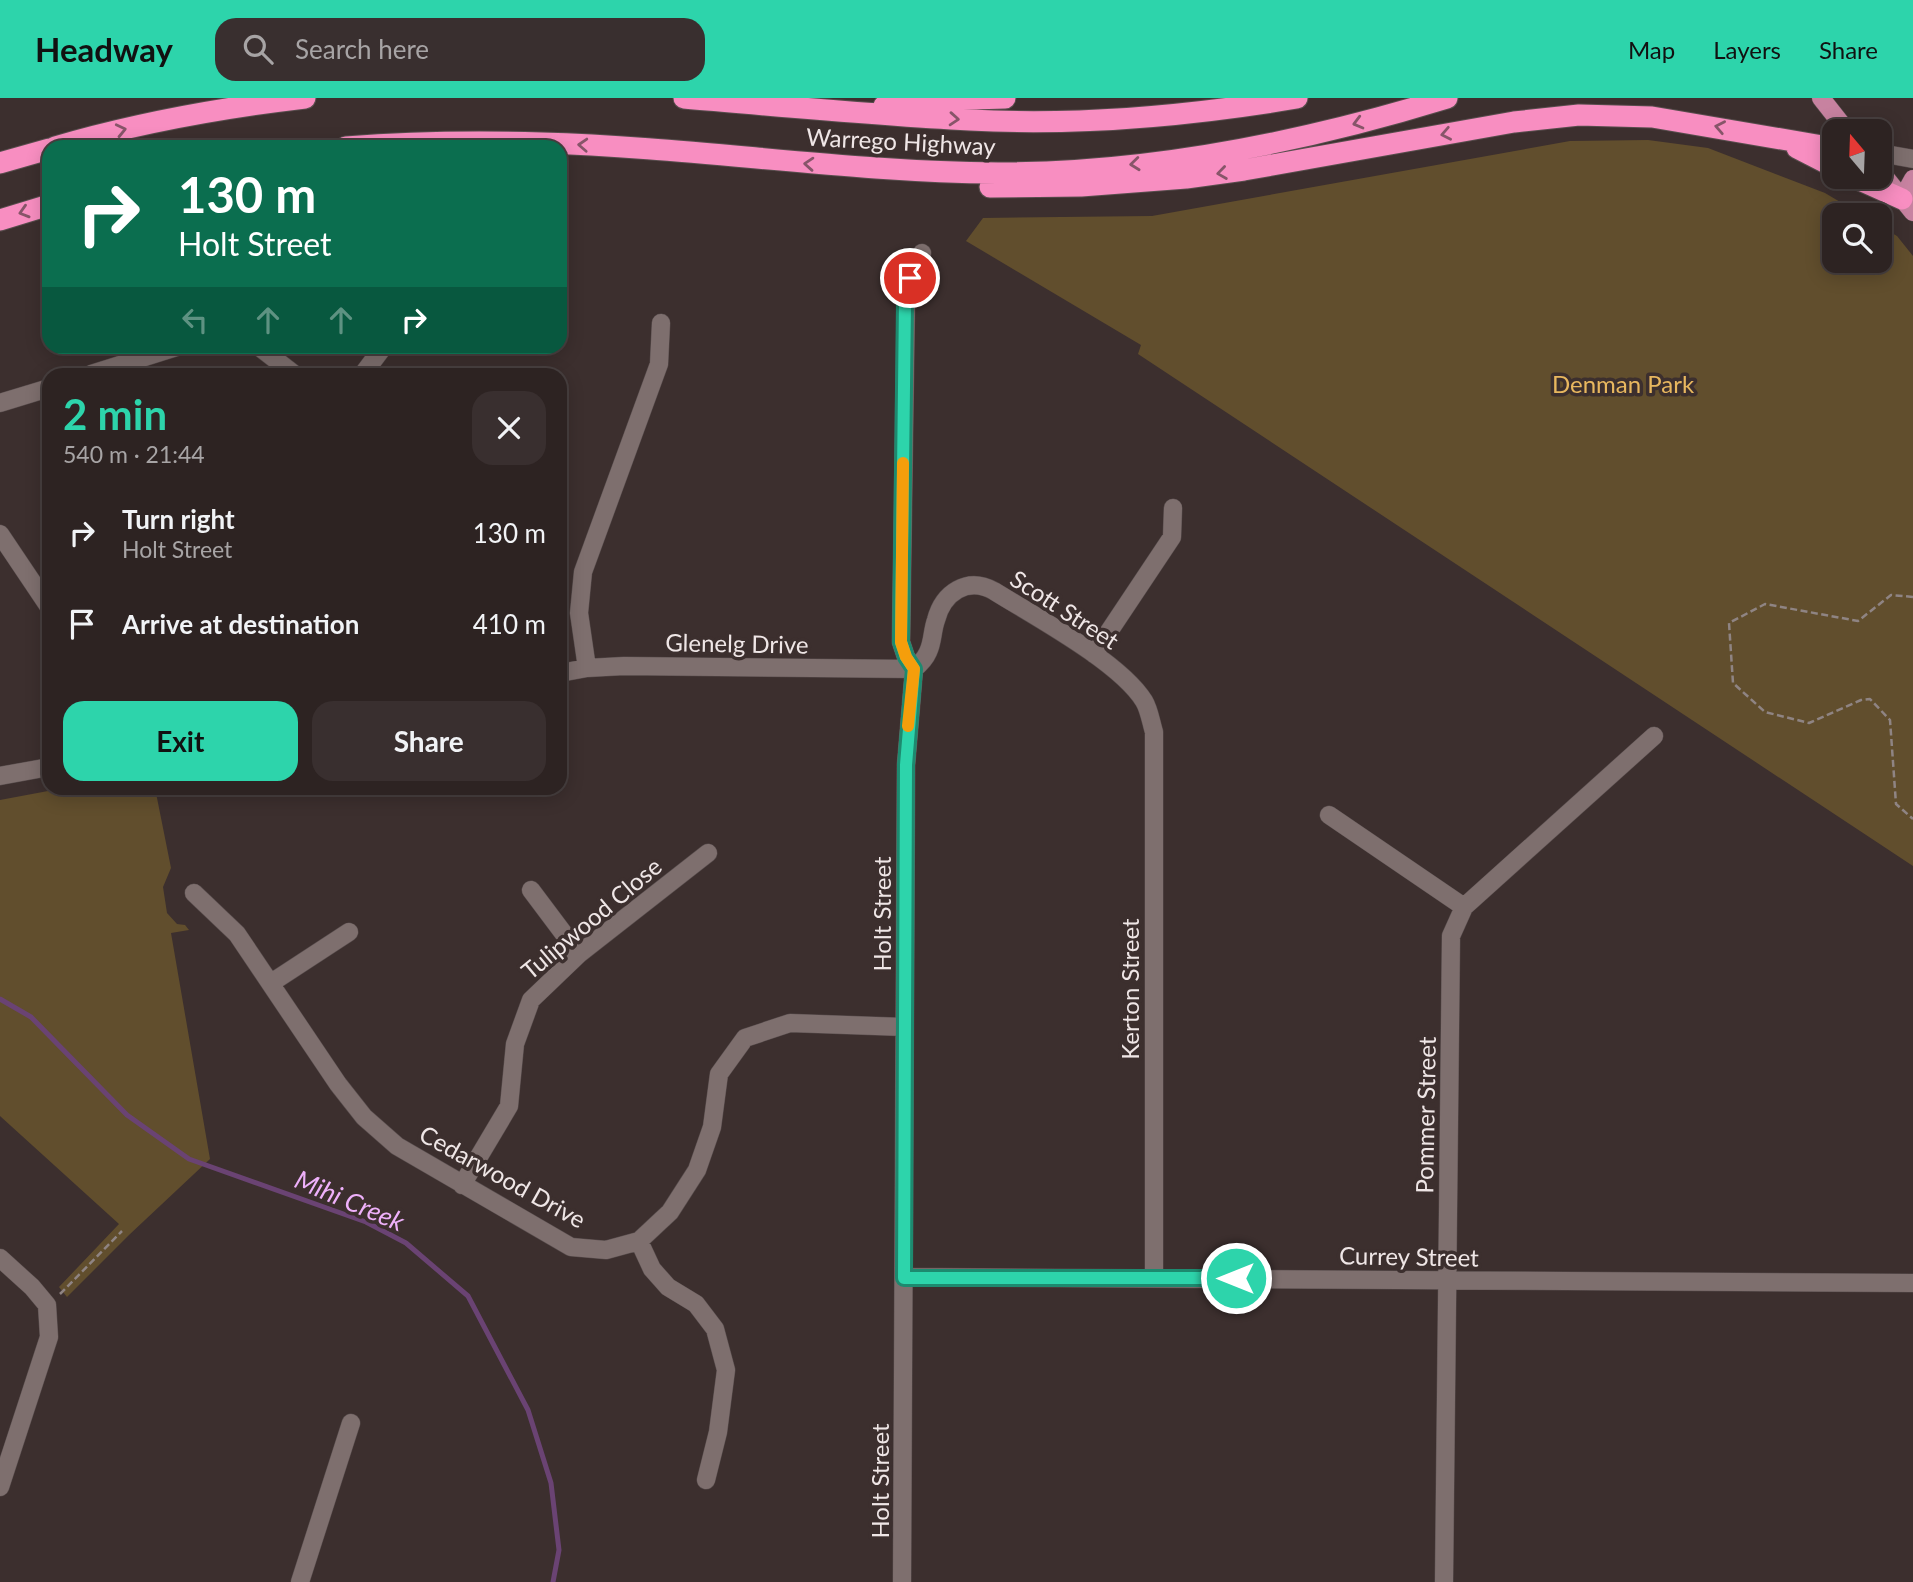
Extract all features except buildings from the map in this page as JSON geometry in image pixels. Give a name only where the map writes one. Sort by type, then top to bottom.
[{"type":"highway","points":[[83,140],[154,122],[305,98]]},
{"type":"highway","name":"Warrego Highway","points":[[684,98],[971,120],[1104,120],[1177,114],[1297,98]]},
{"type":"highway","points":[[861,112],[904,101],[1004,98]]},
{"type":"highway","name":"Warrego Highway","points":[[567,145],[804,164],[1000,173],[1201,156],[1272,144],[1447,98]]},
{"type":"highway","points":[[935,171],[978,187],[1081,186],[1186,178],[1514,122],[1579,115],[1652,117],[1822,146]]},
{"type":"highway","points":[[1787,141],[1822,161]]},
{"type":"highway","points":[[0,163],[42,151]]},
{"type":"highway","points":[[1876,189],[1908,206]]},
{"type":"highway","points":[[0,220],[42,207]]},
{"type":"main road","points":[[1821,98],[1838,119]]},
{"type":"main road","points":[[1908,206],[1913,179]]},
{"type":"main road","points":[[1892,186],[1908,206]]},
{"type":"street","points":[[1892,155],[1913,159]]},
{"type":"street","name":"Holt Street","points":[[902,1582],[906,752],[914,669],[901,642],[905,302],[908,284],[922,253]]},
{"type":"street","points":[[587,668],[579,613],[583,572],[659,364],[661,323]]},
{"type":"street","points":[[111,368],[155,354]]},
{"type":"street","points":[[268,354],[286,368]]},
{"type":"street","points":[[0,403],[42,390]]},
{"type":"street","points":[[1094,654],[1172,537],[1173,508]]},
{"type":"street","points":[[0,534],[42,597]]},
{"type":"street","name":"Scott Street","points":[[914,669],[928,653],[936,618],[945,600],[958,588],[972,585],[990,588],[1094,654],[1125,680],[1145,702]]},
{"type":"street","name":"Glenelg Drive","points":[[567,672],[624,666],[914,669]]},
{"type":"street","name":"Kerton Street","points":[[1145,702],[1154,732],[1154,1278]]},
{"type":"street","name":"Pommer Street","points":[[1444,1582],[1451,936],[1464,907],[1654,736]]},
{"type":"street","points":[[0,776],[42,768]]},
{"type":"street","points":[[1329,815],[1464,907]]},
{"type":"street","name":"Tulipwood Close","points":[[462,1185],[509,1105],[515,1044],[531,1000],[579,954],[708,853]]},
{"type":"street","points":[[531,890],[579,954]]},
{"type":"street","name":"Cedarwood Drive","points":[[194,893],[237,934],[338,1084],[364,1117],[397,1146],[571,1247],[606,1250],[639,1241],[670,1213],[697,1170],[712,1127],[719,1074],[745,1038],[790,1023],[904,1027]]},
{"type":"street","points":[[271,984],[349,932]]},
{"type":"street","points":[[639,1241],[652,1269],[668,1287],[696,1304],[715,1329],[719,1343],[726,1370],[718,1432],[706,1480]]},
{"type":"street","points":[[0,1258],[32,1287],[47,1305],[49,1338],[0,1487]]},
{"type":"street","name":"Currey Street","points":[[904,1278],[1913,1283]]},
{"type":"street","points":[[300,1582],[351,1423]]},
{"type":"path","points":[[1913,597],[1891,595],[1858,621],[1765,604],[1729,623],[1734,683],[1765,712],[1809,723],[1861,700],[1870,699],[1885,713],[1890,720],[1896,804],[1913,819]]},
{"type":"path","points":[[47,1305],[122,1231]]},
{"type":"green space","name":"Denman Park","points":[[1648,140],[1708,148],[1825,193],[1842,203],[1822,203],[1822,273],[1892,273],[1892,233],[1913,256],[1913,866],[1138,354],[1141,345],[966,241],[983,218],[1152,216],[1570,141]]},
{"type":"green space","points":[[42,792],[42,795],[156,795],[171,868],[163,887],[167,913],[177,924],[185,925],[189,930],[171,933],[210,1159],[67,1297],[59,1287],[119,1224],[0,1116],[0,800]]},
{"type":"waterway","name":"Mihi Creek","points":[[0,999],[31,1017],[127,1115],[189,1159],[366,1222],[406,1243],[468,1296],[528,1410],[551,1483],[559,1550],[553,1582]]},
{"type":"slow traffic","points":[[903,463],[901,642],[914,669],[908,726]]},
{"type":"route","points":[[910,278],[905,302],[901,555],[901,642],[914,669],[906,765],[904,1278],[1236,1278]]}]
